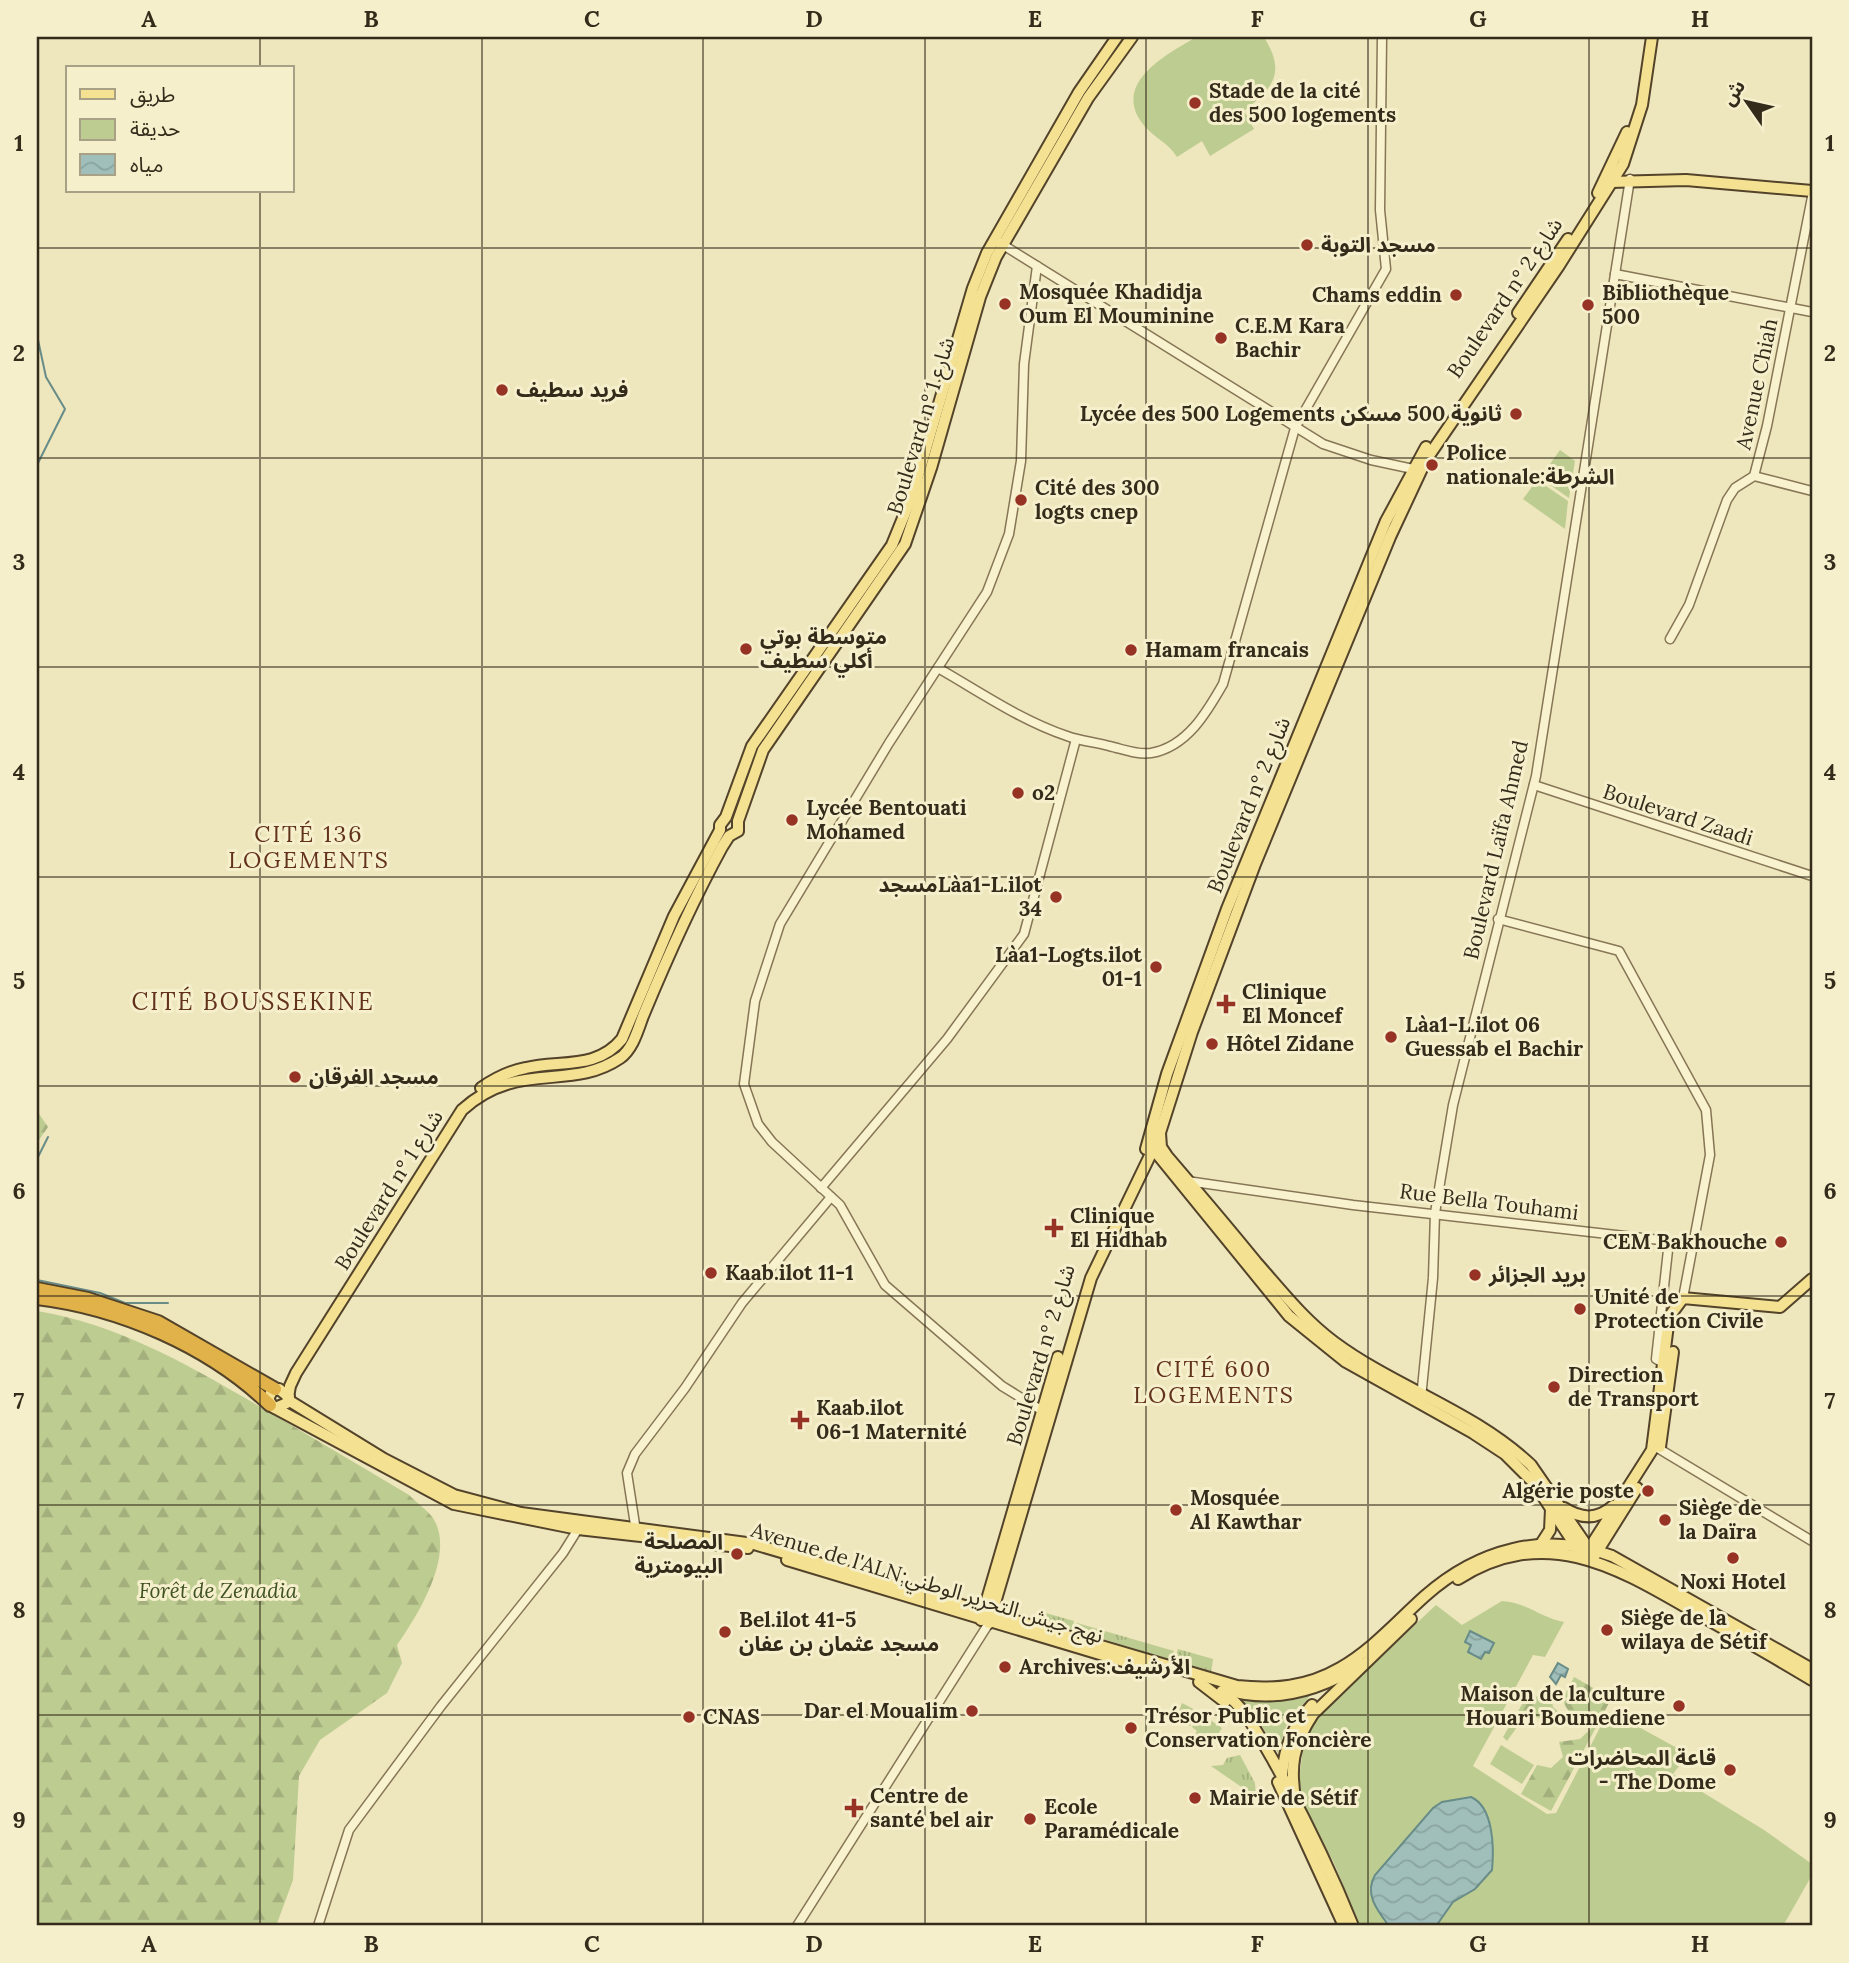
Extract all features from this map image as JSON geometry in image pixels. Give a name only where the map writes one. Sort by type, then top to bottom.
[{"type":"highway","points":[[37,1289],[89,1299],[158,1322],[283,1394]]},
{"type":"highway","points":[[37,1298],[109,1313],[154,1330],[221,1368],[273,1407]]},
{"type":"main road","name":"Boulevard n° شارع 1","points":[[273,1407],[269,1396],[283,1394],[462,1110],[483,1093],[504,1083],[592,1070],[627,1052],[670,948],[725,833],[721,820],[726,817],[752,746],[892,545],[912,496],[973,288],[1079,92],[1117,37]]},
{"type":"main road","name":"Boulevard n° شارع 1","points":[[725,833],[738,831],[737,821],[763,750],[905,544],[931,468],[998,242],[1096,86],[1132,37]]},
{"type":"main road","name":"Boulevard n° شارع 2","points":[[1046,1413],[1091,1278],[1154,1146],[1192,1032],[1255,864],[1406,498],[1426,460],[1609,182],[1628,131],[1641,77],[1646,37]]},
{"type":"main road","name":"Boulevard n° شارع 2","points":[[986,1620],[1092,1257],[1154,1146],[1167,1074],[1227,909],[1386,521],[1413,469],[1623,164],[1643,105],[1652,37]]},
{"type":"main road","points":[[1609,182],[1630,179],[1686,180],[1812,191]]},
{"type":"main road","points":[[726,817],[737,821]]},
{"type":"main road","points":[[1154,1146],[1167,1170],[1289,1316],[1346,1362],[1421,1400]]},
{"type":"main road","points":[[1154,1146],[1189,1182],[1297,1310],[1367,1365],[1505,1454],[1556,1506],[1590,1554]]},
{"type":"main road","points":[[1143,1171],[1156,1164],[1167,1170]]},
{"type":"main road","points":[[1590,1554],[1657,1448],[1668,1364],[1680,1301],[1780,1307],[1812,1279]]},
{"type":"main road","points":[[273,1407],[285,1406],[283,1394]]},
{"type":"main road","points":[[283,1394],[384,1459],[454,1495],[521,1513],[636,1530]]},
{"type":"main road","points":[[273,1407],[454,1504],[522,1521],[578,1529],[636,1530]]},
{"type":"main road","points":[[1590,1554],[1623,1497],[1657,1448]]},
{"type":"main road","points":[[1556,1506],[1573,1514],[1592,1517],[1607,1511],[1623,1497]]},
{"type":"main road","points":[[1541,1544],[1552,1524],[1556,1506]]},
{"type":"main road","points":[[1556,1506],[1577,1547]]},
{"type":"main road","name":"Avenue de l'ALN;نهج جيش التحرير الوطني","points":[[636,1530],[754,1544],[986,1620],[1201,1680],[1257,1688],[1289,1687],[1358,1662]]},
{"type":"main road","points":[[1291,1803],[1291,1763],[1303,1730],[1313,1714],[1358,1662],[1455,1573],[1506,1549],[1541,1544],[1577,1547],[1638,1579],[1812,1680]]},
{"type":"main road","points":[[1282,1775],[1292,1730],[1336,1680],[1466,1574],[1517,1556],[1590,1554],[1710,1608],[1812,1669]]},
{"type":"main road","points":[[1201,1680],[1250,1696],[1273,1696],[1296,1694],[1336,1680]]},
{"type":"main road","points":[[1201,1680],[1233,1709],[1246,1726],[1328,1865],[1353,1926]]},
{"type":"main road","points":[[1216,1687],[1249,1718],[1282,1775],[1291,1803],[1344,1926]]},
{"type":"street","points":[[938,668],[1030,720],[1076,739],[1131,752],[1152,753],[1188,734],[1202,718],[1223,684],[1295,428],[1386,270],[1380,210],[1382,37]]},
{"type":"street","name":"Boulevard Laïfa Ahmed","points":[[1421,1400],[1432,1291],[1435,1213],[1453,1105],[1534,785],[1630,179]]},
{"type":"street","name":"Avenue Chiah","points":[[1670,639],[1689,605],[1727,500],[1735,488],[1754,476],[1768,426],[1812,197]]},
{"type":"street","points":[[998,242],[1295,428],[1335,448],[1371,460],[1413,469]]},
{"type":"street","points":[[1037,266],[1024,364],[1021,461],[1009,534],[987,592],[807,874],[780,924],[755,1001],[744,1084],[758,1124],[772,1142],[839,1205],[885,1285],[1002,1386],[1046,1413]]},
{"type":"street","points":[[1615,274],[1812,312]]},
{"type":"street","points":[[1754,476],[1812,491]]},
{"type":"street","points":[[821,1188],[947,1039],[1024,934],[1076,739]]},
{"type":"street","name":"Boulevard Zaadi","points":[[1534,785],[1812,876]]},
{"type":"street","points":[[1498,919],[1619,951],[1706,1110],[1710,1155],[1680,1301]]},
{"type":"street","name":"Rue Bella Touhami","points":[[1167,1170],[1189,1182],[1669,1241],[1656,1359],[1668,1364]]},
{"type":"street","points":[[636,1530],[627,1473],[635,1454],[685,1388],[742,1303],[831,1197]]},
{"type":"street","points":[[1657,1448],[1812,1541]]},
{"type":"street","points":[[318,1926],[349,1830],[441,1706],[563,1553],[578,1529]]},
{"type":"street","points":[[797,1926],[986,1620]]},
{"type":"green space","name":"Stade de la cité des 500 logements","points":[[1196,37],[1264,37],[1274,60],[1274,78],[1263,94],[1244,111],[1254,129],[1210,156],[1202,141],[1177,157],[1142,123],[1135,108],[1134,95],[1147,71]]},
{"type":"green space","points":[[1560,450],[1575,461],[1569,498],[1540,478]]},
{"type":"green space","points":[[1537,480],[1568,501],[1565,529],[1523,499]]},
{"type":"green space","points":[[37,1111],[48,1127],[37,1143]]},
{"type":"green space","name":"Forêt de Zenadia","points":[[37,1311],[66,1317],[122,1335],[200,1373],[409,1495],[433,1518],[439,1533],[440,1549],[432,1584],[415,1618],[397,1645],[402,1663],[387,1693],[320,1740],[299,1776],[293,1880],[276,1926],[37,1926]]},
{"type":"green space","points":[[1502,1601],[1518,1604],[1564,1622],[1545,1657],[1533,1655],[1473,1766],[1547,1814],[1556,1813],[1608,1712],[1615,1714],[1688,1754],[1673,1774],[1764,1830],[1812,1864],[1812,1875],[1783,1926],[1360,1926],[1334,1863],[1297,1794],[1306,1727],[1436,1605],[1462,1625]]},
{"type":"green space","points":[[1042,1612],[1074,1621],[1072,1630],[1040,1620]]},
{"type":"green space","points":[[1077,1623],[1174,1651],[1172,1660],[1075,1631]]},
{"type":"green space","points":[[1178,1649],[1213,1659],[1211,1673],[1174,1663]]},
{"type":"green space","points":[[1574,1677],[1597,1690],[1609,1703],[1551,1811],[1521,1794],[1537,1765],[1551,1768],[1563,1757],[1559,1742],[1580,1739],[1597,1723],[1587,1712],[1557,1720],[1542,1719],[1527,1713],[1507,1741],[1503,1737],[1528,1694],[1535,1698],[1544,1690],[1551,1695],[1553,1707],[1563,1716],[1571,1713],[1564,1700]]},
{"type":"green space","points":[[1312,1693],[1286,1726],[1278,1753],[1261,1725],[1239,1700],[1271,1702]]},
{"type":"green space","points":[[1182,1703],[1199,1712],[1190,1726],[1177,1717]]},
{"type":"green space","points":[[1200,1713],[1222,1728],[1217,1736],[1208,1738],[1196,1747],[1191,1741],[1197,1731],[1192,1727]]},
{"type":"green space","points":[[1501,1745],[1534,1765],[1522,1784],[1490,1764]]},
{"type":"green space","points":[[1240,1755],[1255,1783],[1256,1797],[1211,1766],[1223,1765],[1227,1758]]},
{"type":"water","points":[[1470,1631],[1494,1643],[1489,1653],[1485,1652],[1481,1659],[1468,1652],[1471,1645],[1465,1642]]},
{"type":"water","points":[[1558,1663],[1568,1669],[1565,1677],[1561,1675],[1556,1684],[1550,1677]]},
{"type":"water","points":[[1471,1797],[1479,1802],[1484,1810],[1491,1829],[1492,1870],[1475,1889],[1453,1902],[1436,1926],[1389,1926],[1376,1908],[1371,1895],[1375,1875],[1433,1808],[1442,1802]]},
{"type":"waterway","points":[[37,263],[38,340],[46,377],[65,409],[37,465]]},
{"type":"waterway","points":[[37,1159],[48,1137]]},
{"type":"waterway","points":[[37,1280],[100,1293],[125,1303],[168,1303]]},
{"type":"place","name":"Stade de la cité des 500 logements","points":[[1195,103]]},
{"type":"place","name":"مسجد التوبة","points":[[1307,245]]},
{"type":"place","name":"Chams eddin","points":[[1456,295]]},
{"type":"place","name":"Mosquée Khadidja Oum El Mouminine","points":[[1005,304]]},
{"type":"place","name":"Bibliothèque 500","points":[[1588,305]]},
{"type":"place","name":"C.E.M Kara Bachir","points":[[1221,338]]},
{"type":"place","name":"فريد سطيف","points":[[502,390]]},
{"type":"place","name":"Lycée des 500 Logements ثانوية 500 مسكن","points":[[1516,414]]},
{"type":"place","name":"Police nationale:الشرطة","points":[[1432,465]]},
{"type":"place","name":"Cité des 300 logts cnep","points":[[1021,500]]},
{"type":"place","name":"متوسطة بوتي أكلي سطيف","points":[[746,649]]},
{"type":"place","name":"Hamam francais","points":[[1131,650]]},
{"type":"place","name":"o2","points":[[1018,793]]},
{"type":"place","name":"Lycée Bentouati Mohamed","points":[[792,820]]},
{"type":"place","name":"مسجدLàa1-L.ilot 34","points":[[1056,897]]},
{"type":"place","name":"Làa1-Logts.ilot 01-1","points":[[1156,967]]},
{"type":"place","name":"Clinique El Moncef","points":[[1226,1004]]},
{"type":"place","name":"Làa1-L.ilot 06 Guessab el Bachir","points":[[1391,1037]]},
{"type":"place","name":"Hôtel Zidane","points":[[1212,1044]]},
{"type":"place","name":"مسجد الفرقان","points":[[295,1077]]},
{"type":"place","name":"Clinique El Hidhab","points":[[1054,1228]]},
{"type":"place","name":"CEM Bakhouche","points":[[1781,1242]]},
{"type":"place","name":"Kaab.ilot 11-1","points":[[711,1273]]},
{"type":"place","name":"بريد الجزائر","points":[[1475,1275]]},
{"type":"place","name":"Unité de Protection Civile","points":[[1580,1309]]},
{"type":"place","name":"Direction de Transport","points":[[1554,1387]]},
{"type":"place","name":"Kaab.ilot 06-1 Maternité","points":[[800,1420]]},
{"type":"place","name":"Algérie poste","points":[[1648,1491]]},
{"type":"place","name":"Mosquée Al Kawthar","points":[[1176,1510]]},
{"type":"place","name":"Siège de la Daïra","points":[[1665,1520]]},
{"type":"place","name":"المصلحة البيومترية","points":[[737,1554]]},
{"type":"place","name":"Noxi Hotel","points":[[1733,1558]]},
{"type":"place","name":"Siège de la wilaya de Sétif","points":[[1607,1630]]},
{"type":"place","name":"Bel.ilot 41-5 مسجد عثمان بن عفان","points":[[725,1632]]},
{"type":"place","name":"Archives:الأرشيف","points":[[1005,1667]]},
{"type":"place","name":"Maison de la culture Houari Boumediene","points":[[1679,1706]]},
{"type":"place","name":"Dar el Moualim","points":[[972,1711]]},
{"type":"place","name":"CNAS","points":[[689,1717]]},
{"type":"place","name":"Trésor Public et Conservation Foncière","points":[[1131,1728]]},
{"type":"place","name":"قاعة المحاضرات - The Dome","points":[[1730,1770]]},
{"type":"place","name":"Mairie de Sétif","points":[[1195,1798]]},
{"type":"place","name":"Centre de santé bel air","points":[[854,1808]]},
{"type":"place","name":"Ecole Paramédicale","points":[[1030,1819]]},
{"type":"district","name":"CITÉ 136 LOGEMENTS","points":[[309,847]]},
{"type":"district","name":"CITÉ BOUSSEKINE","points":[[253,1002]]},
{"type":"district","name":"CITÉ 600 LOGEMENTS","points":[[1214,1382]]}]
